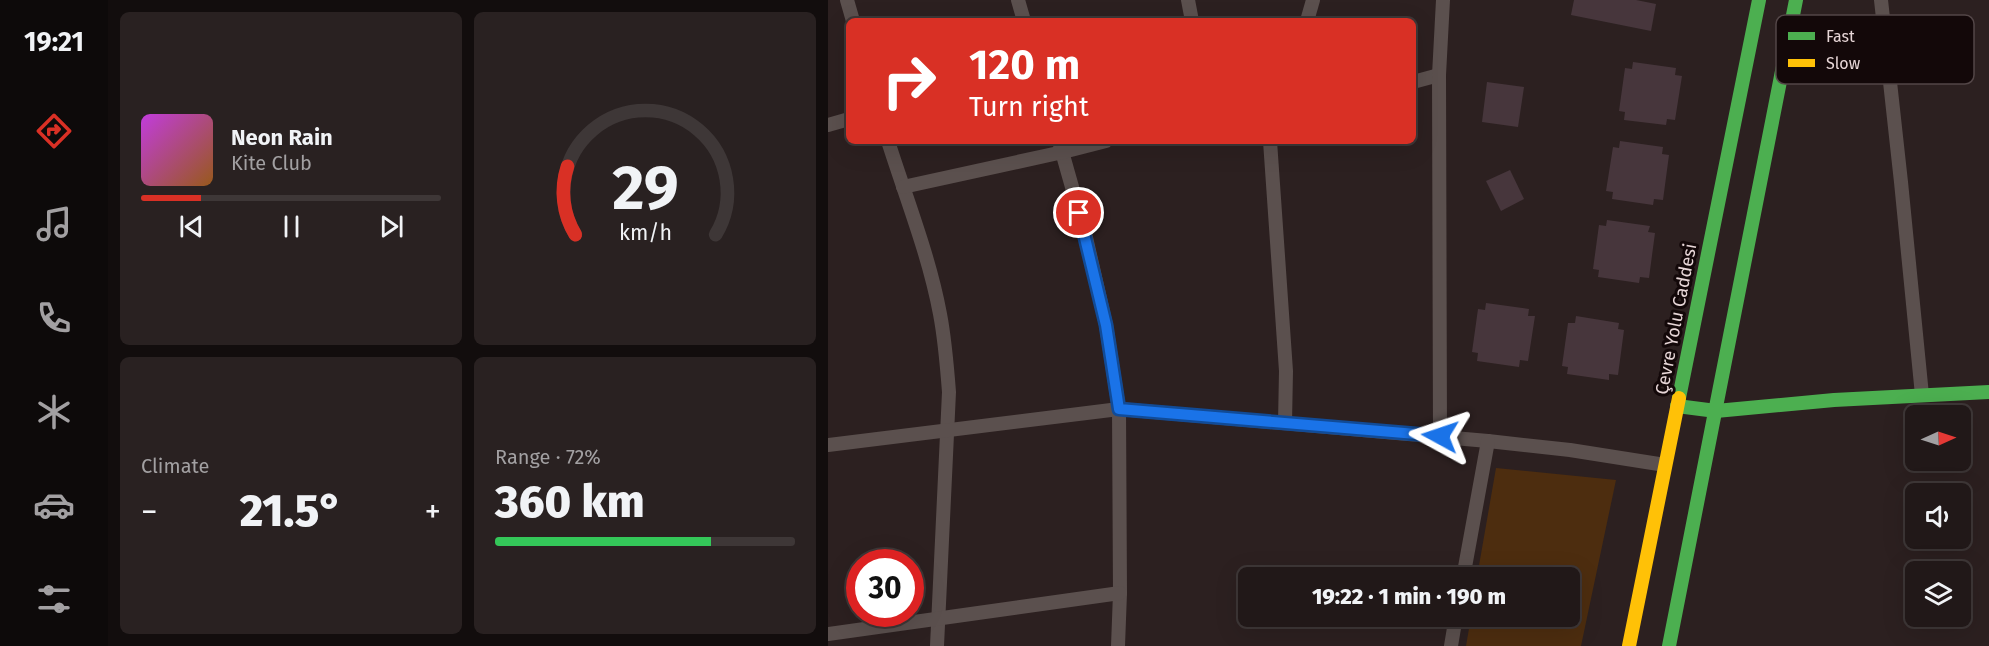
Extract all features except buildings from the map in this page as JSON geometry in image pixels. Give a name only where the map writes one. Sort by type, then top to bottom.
[{"type":"main road","name":"Çevre Yolu Caddesi","points":[[1629,646],[1759,0]]},
{"type":"main road","points":[[1793,15],[1796,0]]},
{"type":"main road","points":[[1669,646],[1780,84]]},
{"type":"main road","points":[[1677,405],[1716,411],[1834,400],[1989,392]]},
{"type":"street","points":[[847,0],[852,18]]},
{"type":"street","points":[[1018,0],[1023,18]]},
{"type":"street","points":[[1188,0],[1191,18]]},
{"type":"street","points":[[1308,18],[1313,0]]},
{"type":"street","points":[[1440,436],[1439,75],[1443,0]]},
{"type":"street","points":[[1881,0],[1883,15]]},
{"type":"street","points":[[1416,81],[1439,75]]},
{"type":"street","points":[[1890,84],[1922,395]]},
{"type":"street","points":[[828,125],[846,120]]},
{"type":"street","points":[[889,144],[926,259],[940,312],[946,352],[949,392],[937,646]]},
{"type":"street","points":[[903,187],[1061,147],[1084,144]]},
{"type":"street","points":[[1270,144],[1286,371],[1285,423]]},
{"type":"street","points":[[1061,147],[1085,233],[1106,325],[1119,409],[1118,646]]},
{"type":"street","points":[[828,445],[1119,409],[1440,436],[1570,450],[1665,465]]},
{"type":"street","points":[[1465,567],[1488,441]]},
{"type":"street","points":[[828,634],[1120,593]]},
{"type":"street","points":[[1451,646],[1454,627]]},
{"type":"shaded area","points":[[1496,468],[1616,480],[1581,646],[1466,646],[1469,627],[1580,627],[1580,567],[1479,567]]},
{"type":"traffic: fast","points":[[1679,398],[1759,0]]},
{"type":"traffic: fast","points":[[1793,15],[1796,0]]},
{"type":"traffic: fast","points":[[1669,646],[1779,84]]},
{"type":"traffic: fast","points":[[1677,406],[1716,411],[1834,400],[1989,392]]},
{"type":"traffic: slow","points":[[1629,646],[1679,398]]},
{"type":"route","points":[[1079,213],[1106,325],[1119,409],[1440,436]]}]
